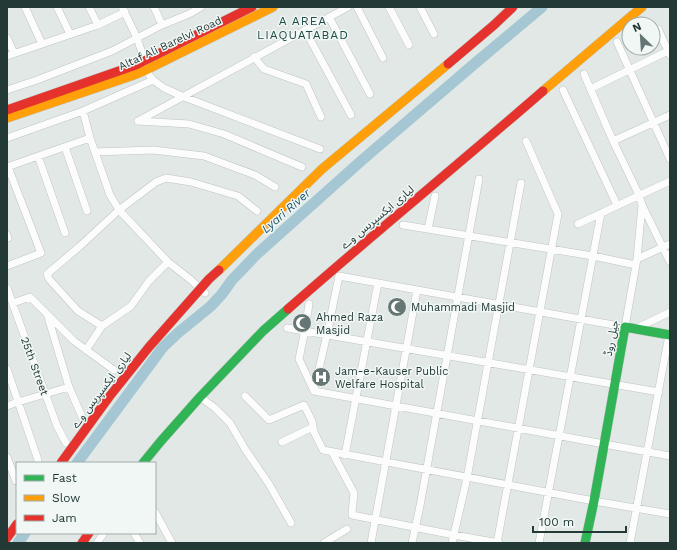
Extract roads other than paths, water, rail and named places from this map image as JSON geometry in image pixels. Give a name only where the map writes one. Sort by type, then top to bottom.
[{"type":"main road","name":"Altaf Ali Barelvi Road","points":[[7,118],[134,75],[145,66],[252,7]]},
{"type":"main road","name":"Altaf Ali Barelvi Road","points":[[7,110],[136,65],[145,66],[273,7]]},
{"type":"main road","name":"لیاری ایکسپریس وے","points":[[62,462],[109,397],[149,347],[209,279],[322,169],[494,25],[513,7]]},
{"type":"main road","name":"لیاری ایکسپریس وے","points":[[144,462],[200,397],[263,331],[642,7]]},
{"type":"main road","points":[[625,327],[670,335]]},
{"type":"main road","name":"جیل روڈ","points":[[585,543],[594,501],[625,327]]},
{"type":"main road","points":[[7,538],[16,525]]},
{"type":"main road","points":[[82,543],[89,534]]},
{"type":"street","points":[[25,7],[42,44]]},
{"type":"street","points":[[57,7],[70,34]]},
{"type":"street","points":[[89,7],[98,24]]},
{"type":"street","points":[[154,7],[162,25]]},
{"type":"street","points":[[185,7],[188,14]]},
{"type":"street","points":[[7,90],[112,51],[201,7]]},
{"type":"street","points":[[302,167],[224,134],[189,124],[138,121],[348,7]]},
{"type":"street","points":[[357,7],[383,58]]},
{"type":"street","points":[[389,7],[409,44]]},
{"type":"street","points":[[420,7],[434,34]]},
{"type":"street","points":[[7,38],[11,54],[98,24],[124,9],[137,38],[145,66],[153,80],[164,88],[320,149]]},
{"type":"street","points":[[329,17],[370,94]]},
{"type":"street","points":[[305,30],[351,115]]},
{"type":"street","points":[[590,88],[669,53],[661,36]]},
{"type":"street","points":[[617,42],[670,159]]},
{"type":"street","points":[[254,57],[264,68],[306,84],[321,117]]},
{"type":"street","name":"جیل روڈ","points":[[584,74],[613,141],[639,195],[642,205],[637,262],[625,327]]},
{"type":"street","points":[[7,138],[83,112],[153,80]]},
{"type":"street","points":[[563,90],[617,206]]},
{"type":"street","points":[[83,112],[90,138],[110,195],[119,210],[168,262],[205,293]]},
{"type":"street","points":[[613,141],[670,115]]},
{"type":"street","points":[[7,266],[40,253],[8,167],[90,138]]},
{"type":"street","points":[[332,452],[354,493],[352,515],[498,543],[558,214],[526,141]]},
{"type":"street","points":[[65,147],[87,211]]},
{"type":"street","points":[[95,152],[153,150],[204,156],[254,175],[275,187]]},
{"type":"street","points":[[38,156],[65,233]]},
{"type":"street","points":[[102,326],[78,311],[49,279],[47,274],[119,210],[156,182],[166,178],[191,182],[238,196],[257,211]]},
{"type":"street","points":[[412,543],[479,178]]},
{"type":"street","points":[[578,224],[670,181]]},
{"type":"street","points":[[452,543],[467,478],[520,183]]},
{"type":"street","points":[[428,229],[435,196]]},
{"type":"street","points":[[642,205],[670,262]]},
{"type":"street","points":[[539,543],[601,213]]},
{"type":"street","points":[[404,225],[551,250],[637,262],[670,244]]},
{"type":"street","points":[[86,350],[102,326],[131,306],[149,281],[168,262]]},
{"type":"street","points":[[314,391],[339,276],[625,327]]},
{"type":"street","points":[[345,454],[378,283]]},
{"type":"street","name":"25th Street","points":[[7,288],[57,426],[66,443]]},
{"type":"street","points":[[371,543],[417,290]]},
{"type":"street","points":[[13,303],[30,297],[74,341],[114,370]]},
{"type":"street","points":[[309,304],[299,359],[314,391]]},
{"type":"street","points":[[635,329],[670,312]]},
{"type":"street","points":[[48,315],[69,387],[83,419]]},
{"type":"street","points":[[287,328],[659,392]]},
{"type":"street","points":[[630,543],[670,335]]},
{"type":"street","points":[[7,370],[38,460]]},
{"type":"street","points":[[7,406],[69,387]]},
{"type":"street","points":[[314,391],[670,456]]},
{"type":"street","points":[[245,396],[269,420],[304,405],[312,420],[314,432],[323,450],[467,478],[670,514]]},
{"type":"street","points":[[200,397],[215,408],[230,423],[245,449],[269,484],[291,522]]},
{"type":"street","points":[[282,442],[313,427]]},
{"type":"street","points":[[7,457],[16,481]]},
{"type":"street","points":[[156,514],[172,543]]},
{"type":"street","points":[[325,543],[347,529]]},
{"type":"street","points":[[98,543],[103,534]]},
{"type":"street","points":[[135,534],[140,543]]},
{"type":"waterway","name":"Lyari River","points":[[78,462],[163,347],[211,306],[232,280],[257,254],[361,161],[542,7]]},
{"type":"waterway","name":"Lyari River","points":[[18,543],[24,534]]},
{"type":"place","name":"Muhammadi Masjid","points":[[397,307]]},
{"type":"place","name":"Ahmed Raza Masjid","points":[[302,323]]},
{"type":"place","name":"Jam-e-Kauser Public Welfare Hospital","points":[[321,377]]},
{"type":"district","name":"A AREA LIAQUATABAD","points":[[303,28]]}]
